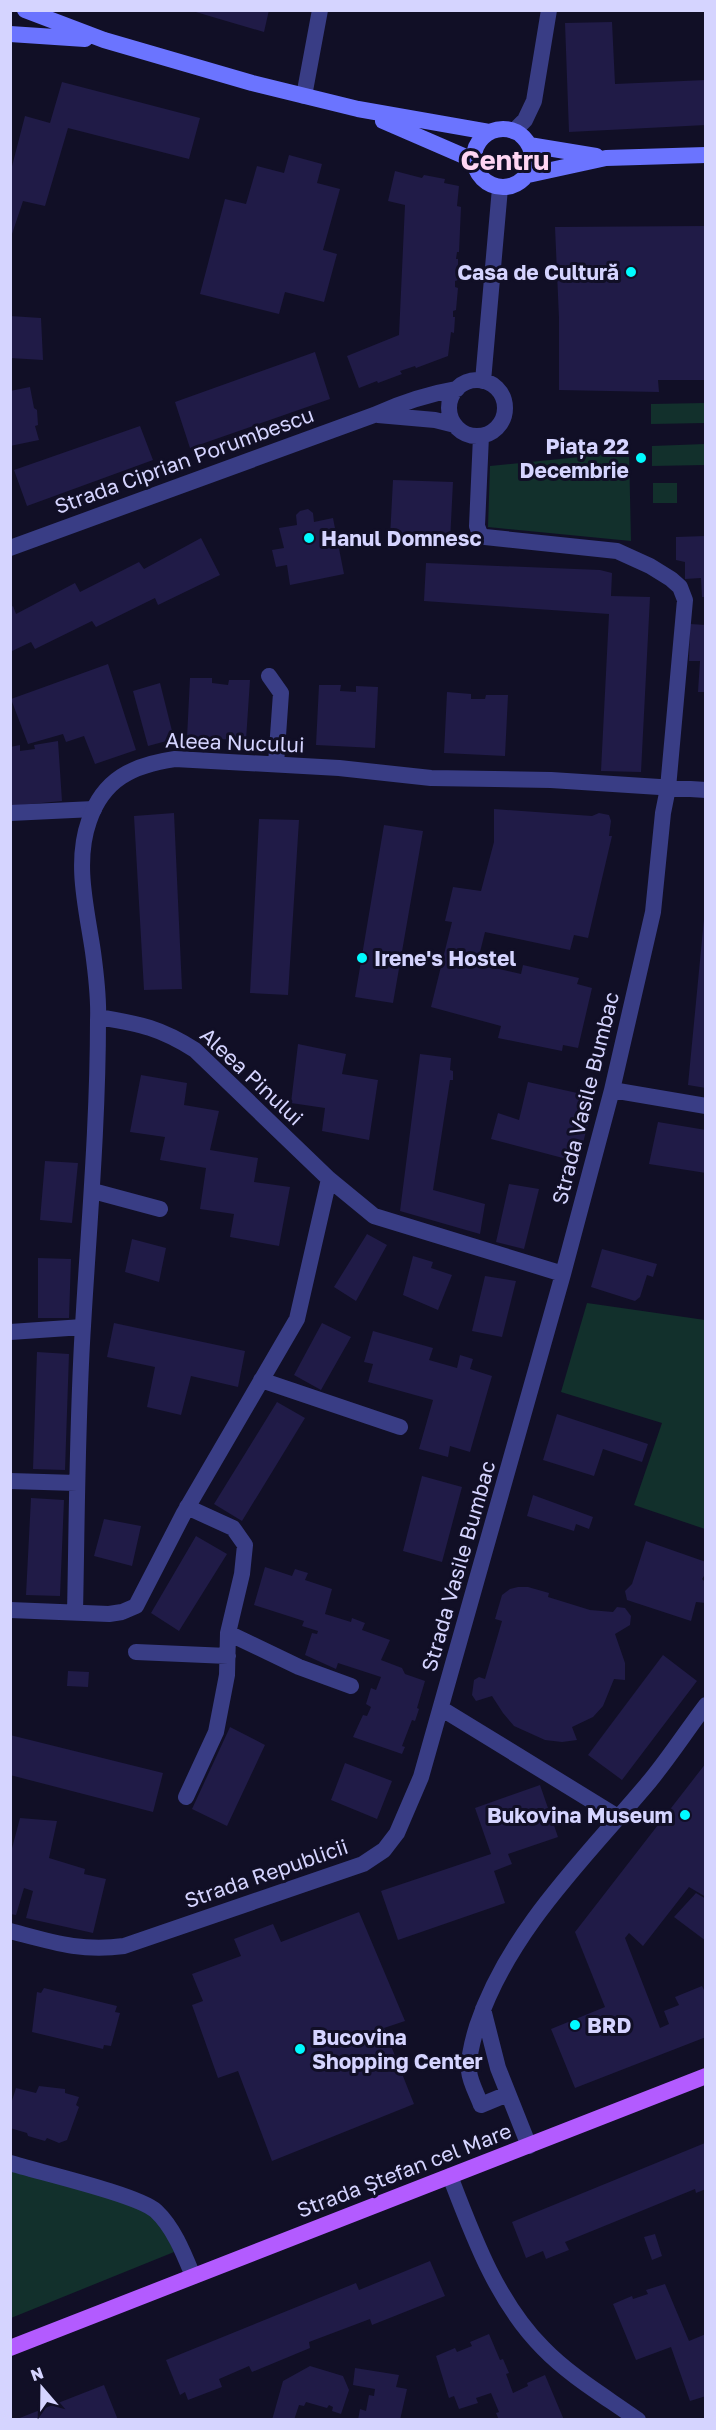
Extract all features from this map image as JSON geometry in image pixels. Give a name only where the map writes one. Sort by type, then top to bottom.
[{"type":"main road","points":[[10,28],[13,10]]},
{"type":"main road","points":[[24,10],[104,40],[304,96],[358,109],[489,132],[506,129],[514,131],[529,145],[533,160],[528,175]]},
{"type":"main road","points":[[10,34],[104,40]]},
{"type":"main road","points":[[358,109],[473,160]]},
{"type":"main road","points":[[489,132],[477,144],[473,160],[479,176],[485,182],[500,188],[516,185],[528,175],[606,158],[705,155]]},
{"type":"main road","points":[[529,145],[606,158]]},
{"type":"main road","points":[[529,2146],[705,2076]]},
{"type":"main road","name":"Strada Ștefan cel Mare","points":[[10,2348],[529,2146]]},
{"type":"street","points":[[304,96],[320,10]]},
{"type":"street","points":[[514,131],[525,120],[534,100],[549,13]]},
{"type":"street","points":[[483,381],[500,188]]},
{"type":"street","points":[[483,381],[500,391],[505,410],[498,428],[481,436],[462,432],[454,425],[449,407],[451,397],[464,383],[483,381]]},
{"type":"street","name":"Strada Ciprian Porumbescu","points":[[10,548],[428,394],[457,389]]},
{"type":"street","name":"Strada Ciprian Porumbescu","points":[[374,415],[435,420],[454,425]]},
{"type":"street","name":"Strada Vasile Bumbac","points":[[442,1709],[612,1090],[653,912],[663,813],[668,788],[686,600],[680,587],[650,566],[617,551],[485,537],[480,534],[477,526],[481,436]]},
{"type":"street","points":[[270,676],[281,693],[276,764]]},
{"type":"street","name":"Aleea Nucului","points":[[75,1613],[83,1327],[93,1191],[99,1017],[94,955],[83,885],[84,840],[94,809],[117,777],[155,762],[175,759],[339,768],[431,778],[551,780],[705,790]]},
{"type":"street","points":[[10,813],[94,809]]},
{"type":"street","name":"Aleea Pinului","points":[[99,1017],[145,1026],[171,1035],[195,1050],[329,1179],[374,1216],[563,1274]]},
{"type":"street","points":[[612,1090],[705,1106]]},
{"type":"street","points":[[10,1610],[75,1613],[122,1612],[136,1606],[187,1507],[297,1319],[329,1179]]},
{"type":"street","points":[[93,1191],[160,1209]]},
{"type":"street","points":[[10,1332],[83,1327]]},
{"type":"street","points":[[261,1380],[400,1427]]},
{"type":"street","points":[[10,1481],[78,1483]]},
{"type":"street","points":[[186,1797],[216,1732],[227,1675],[228,1633],[242,1574],[245,1545],[233,1528],[187,1507]]},
{"type":"street","points":[[228,1633],[299,1667],[351,1686]]},
{"type":"street","points":[[136,1652],[228,1656]]},
{"type":"street","points":[[508,2094],[481,2104],[469,2071],[472,2039],[483,2008],[520,1941],[562,1882],[650,1781],[705,1705]]},
{"type":"street","points":[[442,1709],[618,1817]]},
{"type":"street","name":"Strada Republicii","points":[[10,1931],[72,1947],[99,1949],[124,1946],[363,1864],[384,1851],[397,1833],[421,1777],[442,1709]]},
{"type":"street","name":"Strada Ștefan cel Mare","points":[[483,2008],[490,2041],[529,2146]]},
{"type":"street","points":[[10,2163],[135,2199],[155,2210],[170,2229],[193,2276]]},
{"type":"street","points":[[450,2176],[496,2282],[523,2326],[553,2357],[638,2420]]},
{"type":"green space","points":[[705,403],[705,423],[651,424],[651,404]]},
{"type":"green space","points":[[705,444],[705,465],[652,466],[652,446]]},
{"type":"green space","points":[[629,452],[631,541],[488,527],[490,466]]},
{"type":"green space","points":[[653,483],[677,483],[677,503],[653,503]]},
{"type":"green space","points":[[587,1303],[705,1320],[705,1529],[634,1505],[662,1423],[561,1392]]},
{"type":"green space","points":[[11,2163],[155,2210],[174,2252],[11,2318]]},
{"type":"building","points":[[189,10],[269,10],[264,32]]},
{"type":"building","points":[[612,22],[615,84],[706,80],[706,125],[569,132],[565,23]]},
{"type":"building","points":[[62,82],[200,118],[189,159],[68,128],[45,206],[23,201],[10,240],[10,174],[25,116],[50,123]]},
{"type":"building","points":[[289,155],[322,164],[317,183],[340,189],[323,250],[337,254],[324,302],[285,292],[279,314],[200,294],[225,199],[246,204],[257,166],[284,173]]},
{"type":"building","points":[[395,171],[422,178],[424,175],[445,179],[444,183],[459,186],[457,206],[461,207],[459,252],[457,252],[456,259],[458,259],[458,280],[455,281],[455,287],[458,288],[456,310],[453,311],[454,333],[451,332],[448,356],[416,368],[415,366],[400,371],[402,374],[359,388],[347,356],[399,335],[405,205],[388,201]]},
{"type":"building","name":"Casa de Cultură","points":[[706,226],[706,380],[658,380],[659,392],[559,390],[555,227]]},
{"type":"building","points":[[10,316],[41,318],[43,360],[10,358]]},
{"type":"building","points":[[315,352],[330,399],[190,448],[175,402]]},
{"type":"building","points":[[30,387],[34,408],[37,410],[38,425],[35,426],[39,440],[10,446],[10,405],[12,405],[10,391]]},
{"type":"building","points":[[140,426],[153,460],[27,506],[14,470]]},
{"type":"building","points":[[393,480],[453,482],[450,542],[390,538]]},
{"type":"building","name":"Hanul Domnesc","points":[[308,509],[313,513],[314,522],[333,518],[344,574],[290,585],[287,565],[276,567],[272,550],[284,548],[279,528],[297,525],[296,515]]},
{"type":"building","points":[[706,536],[706,597],[702,597],[701,578],[685,579],[685,562],[676,560],[676,537]]},
{"type":"building","points":[[201,538],[220,575],[158,605],[155,598],[96,627],[92,621],[35,649],[31,642],[10,652],[10,608],[13,606],[16,614],[75,583],[80,592],[139,562],[144,569]]},
{"type":"building","points":[[426,563],[600,570],[612,573],[611,596],[650,597],[641,772],[601,771],[609,614],[424,601]]},
{"type":"building","points":[[690,624],[706,625],[706,692],[698,692],[700,661],[689,661]]},
{"type":"building","points":[[108,664],[136,750],[95,764],[84,736],[66,742],[63,734],[28,744],[11,699]]},
{"type":"building","points":[[190,678],[212,678],[212,683],[228,685],[229,680],[250,680],[246,740],[187,738]]},
{"type":"building","points":[[160,683],[174,739],[148,746],[133,691]]},
{"type":"building","points":[[319,685],[341,685],[340,691],[356,692],[356,686],[378,687],[375,748],[316,745]]},
{"type":"building","points":[[447,692],[471,694],[471,699],[485,699],[486,695],[508,695],[505,756],[444,753]]},
{"type":"building","points":[[58,741],[62,801],[10,806],[10,747],[20,745],[20,751],[35,749],[34,745]]},
{"type":"building","points":[[494,809],[592,816],[599,813],[609,815],[611,821],[609,836],[612,836],[588,938],[574,935],[570,950],[485,932],[477,964],[521,974],[523,965],[579,978],[577,984],[592,988],[578,1048],[563,1045],[562,1051],[498,1038],[501,1026],[431,1007],[452,922],[445,921],[453,887],[481,891],[494,842]]},
{"type":"building","points":[[174,813],[182,989],[144,990],[134,816]]},
{"type":"building","points":[[259,819],[299,820],[288,995],[250,993]]},
{"type":"building","points":[[384,825],[423,831],[393,1003],[355,997]]},
{"type":"building","points":[[704,919],[706,919],[706,1088],[688,1085]]},
{"type":"building","points":[[298,1044],[346,1054],[342,1074],[378,1080],[369,1140],[322,1131],[325,1108],[291,1103]]},
{"type":"building","points":[[420,1054],[451,1058],[450,1070],[453,1071],[433,1190],[485,1204],[480,1234],[400,1211]]},
{"type":"building","points":[[141,1075],[187,1083],[184,1105],[219,1111],[210,1150],[258,1158],[254,1182],[290,1187],[279,1246],[230,1237],[234,1214],[200,1209],[206,1168],[160,1160],[165,1137],[130,1132]]},
{"type":"building","points":[[528,1082],[595,1097],[578,1162],[491,1139],[498,1113],[519,1120]]},
{"type":"building","points":[[658,1122],[706,1130],[706,1173],[649,1164]]},
{"type":"building","points":[[45,1161],[78,1163],[72,1223],[40,1220]]},
{"type":"building","points":[[509,1184],[539,1189],[524,1249],[496,1242]]},
{"type":"building","points":[[367,1234],[387,1245],[356,1301],[334,1287]]},
{"type":"building","points":[[132,1239],[166,1248],[159,1282],[125,1272]]},
{"type":"building","points":[[602,1249],[657,1264],[653,1277],[647,1275],[640,1297],[635,1301],[591,1287]]},
{"type":"building","points":[[413,1256],[433,1262],[431,1268],[452,1275],[438,1310],[403,1295]]},
{"type":"building","points":[[38,1258],[71,1259],[69,1318],[38,1318]]},
{"type":"building","points":[[485,1276],[516,1281],[502,1337],[472,1331]]},
{"type":"building","points":[[114,1323],[245,1351],[238,1387],[191,1376],[181,1415],[147,1407],[155,1367],[107,1357]]},
{"type":"building","points":[[322,1323],[351,1337],[321,1390],[294,1375]]},
{"type":"building","points":[[373,1331],[433,1348],[429,1360],[457,1368],[460,1355],[473,1359],[470,1369],[492,1376],[470,1452],[450,1446],[448,1457],[419,1449],[433,1400],[368,1382],[373,1364],[364,1362]]},
{"type":"building","points":[[37,1352],[69,1354],[65,1470],[33,1469]]},
{"type":"building","points":[[277,1402],[305,1418],[242,1521],[214,1504]]},
{"type":"building","points":[[557,1414],[648,1444],[642,1462],[603,1449],[594,1476],[543,1460]]},
{"type":"building","points":[[422,1476],[462,1487],[442,1562],[403,1551]]},
{"type":"building","points":[[533,1495],[593,1517],[589,1529],[576,1524],[574,1531],[527,1516]]},
{"type":"building","points":[[31,1498],[64,1500],[60,1596],[26,1595]]},
{"type":"building","points":[[104,1519],[141,1526],[132,1566],[94,1556]]},
{"type":"building","points":[[196,1536],[227,1554],[179,1631],[151,1613]]},
{"type":"building","points":[[646,1541],[706,1562],[706,1573],[702,1579],[706,1583],[706,1603],[696,1602],[691,1621],[627,1600],[625,1591],[632,1584]]},
{"type":"building","points":[[265,1567],[292,1576],[295,1569],[308,1573],[305,1580],[332,1589],[325,1614],[351,1622],[352,1618],[365,1623],[362,1630],[390,1640],[381,1660],[402,1668],[405,1674],[425,1681],[417,1708],[419,1709],[402,1746],[405,1747],[402,1754],[353,1737],[363,1715],[367,1716],[371,1707],[366,1704],[371,1688],[376,1690],[381,1677],[338,1663],[336,1669],[305,1655],[312,1633],[317,1634],[318,1631],[302,1626],[304,1621],[254,1605]]},
{"type":"building","points":[[518,1587],[528,1587],[549,1593],[548,1597],[590,1610],[613,1612],[617,1607],[625,1608],[631,1616],[630,1625],[615,1634],[625,1663],[625,1680],[614,1679],[603,1706],[593,1717],[572,1727],[577,1740],[562,1742],[545,1740],[514,1726],[492,1696],[476,1701],[472,1695],[474,1680],[479,1677],[485,1679],[502,1621],[495,1619],[502,1595]]},
{"type":"building","points":[[663,1655],[697,1681],[622,1780],[588,1755]]},
{"type":"building","points":[[68,1671],[89,1672],[88,1687],[67,1686]]},
{"type":"building","points":[[230,1727],[265,1745],[227,1826],[192,1809]]},
{"type":"building","points":[[10,1735],[163,1773],[153,1812],[10,1775]]},
{"type":"building","points":[[345,1763],[392,1781],[377,1819],[331,1800]]},
{"type":"building","points":[[706,1763],[706,1897],[689,1887],[643,1946],[629,1933],[625,1938],[660,2028],[669,2024],[664,2011],[679,2005],[675,1997],[702,1986],[706,1994],[706,2037],[575,2088],[551,2029],[605,2007],[575,1932]]},
{"type":"building","points":[[540,1785],[558,1837],[508,1854],[512,1864],[494,1871],[505,1903],[398,1940],[381,1891],[491,1854],[475,1808]]},
{"type":"building","points":[[20,1818],[57,1821],[49,1858],[85,1869],[84,1874],[106,1879],[93,1933],[26,1918],[33,1891],[24,1888],[16,1915],[10,1914],[10,1856]]},
{"type":"building","points":[[696,1893],[706,1899],[706,1941],[674,1917]]},
{"type":"building","name":"Bucovina Shopping Center","points":[[359,1912],[405,2021],[384,2028],[414,2104],[272,2161],[238,2071],[218,2078],[192,2005],[203,2001],[192,1974],[241,1956],[234,1939],[273,1924],[281,1942]]},
{"type":"building","points":[[44,1988],[117,2006],[115,2012],[120,2013],[111,2046],[104,2045],[103,2049],[32,2032],[37,1992],[41,1993]]},
{"type":"building","points":[[39,2086],[65,2089],[65,2093],[79,2097],[76,2105],[79,2107],[67,2140],[59,2143],[47,2138],[45,2141],[10,2128],[10,2107],[16,2088],[36,2093]]},
{"type":"building","points":[[705,2143],[706,2189],[696,2193],[695,2189],[565,2242],[569,2250],[546,2259],[543,2251],[526,2258],[512,2222]]},
{"type":"building","points":[[655,2234],[662,2256],[652,2260],[644,2237]]},
{"type":"building","points":[[430,2261],[445,2296],[372,2325],[370,2319],[309,2342],[310,2348],[252,2372],[249,2366],[219,2379],[222,2387],[188,2400],[185,2392],[180,2395],[166,2360],[356,2283],[359,2290]]},
{"type":"building","points":[[665,2284],[689,2341],[706,2334],[706,2396],[690,2401],[671,2347],[636,2360],[613,2304],[632,2296],[633,2299],[648,2294],[646,2290]]},
{"type":"building","points":[[489,2334],[500,2360],[503,2359],[509,2373],[506,2374],[513,2393],[528,2386],[527,2383],[545,2375],[564,2420],[499,2420],[496,2413],[499,2412],[491,2393],[476,2398],[478,2403],[459,2409],[454,2396],[449,2398],[436,2356],[455,2348],[457,2352],[472,2346],[470,2342]]},
{"type":"building","points":[[310,2366],[343,2376],[349,2390],[341,2414],[332,2411],[333,2407],[329,2405],[327,2408],[306,2402],[304,2406],[299,2405],[294,2420],[272,2420],[283,2381]]},
{"type":"building","points":[[355,2368],[399,2375],[396,2387],[407,2389],[400,2420],[358,2420],[360,2409],[366,2411],[369,2395],[374,2396],[375,2389],[353,2385]]},
{"type":"building","points":[[104,2385],[118,2420],[17,2420],[17,2419]]},
{"type":"place","name":"Casa de Cultură","points":[[631,272]]},
{"type":"place","name":"Piața 22 Decembrie","points":[[641,458]]},
{"type":"place","name":"Hanul Domnesc","points":[[309,538]]},
{"type":"place","name":"Irene's Hostel","points":[[362,958]]},
{"type":"place","name":"Bukovina Museum","points":[[685,1815]]},
{"type":"place","name":"BRD","points":[[575,2025]]},
{"type":"place","name":"Bucovina Shopping Center","points":[[300,2049]]},
{"type":"district","name":"Centru","points":[[505,160]]}]
